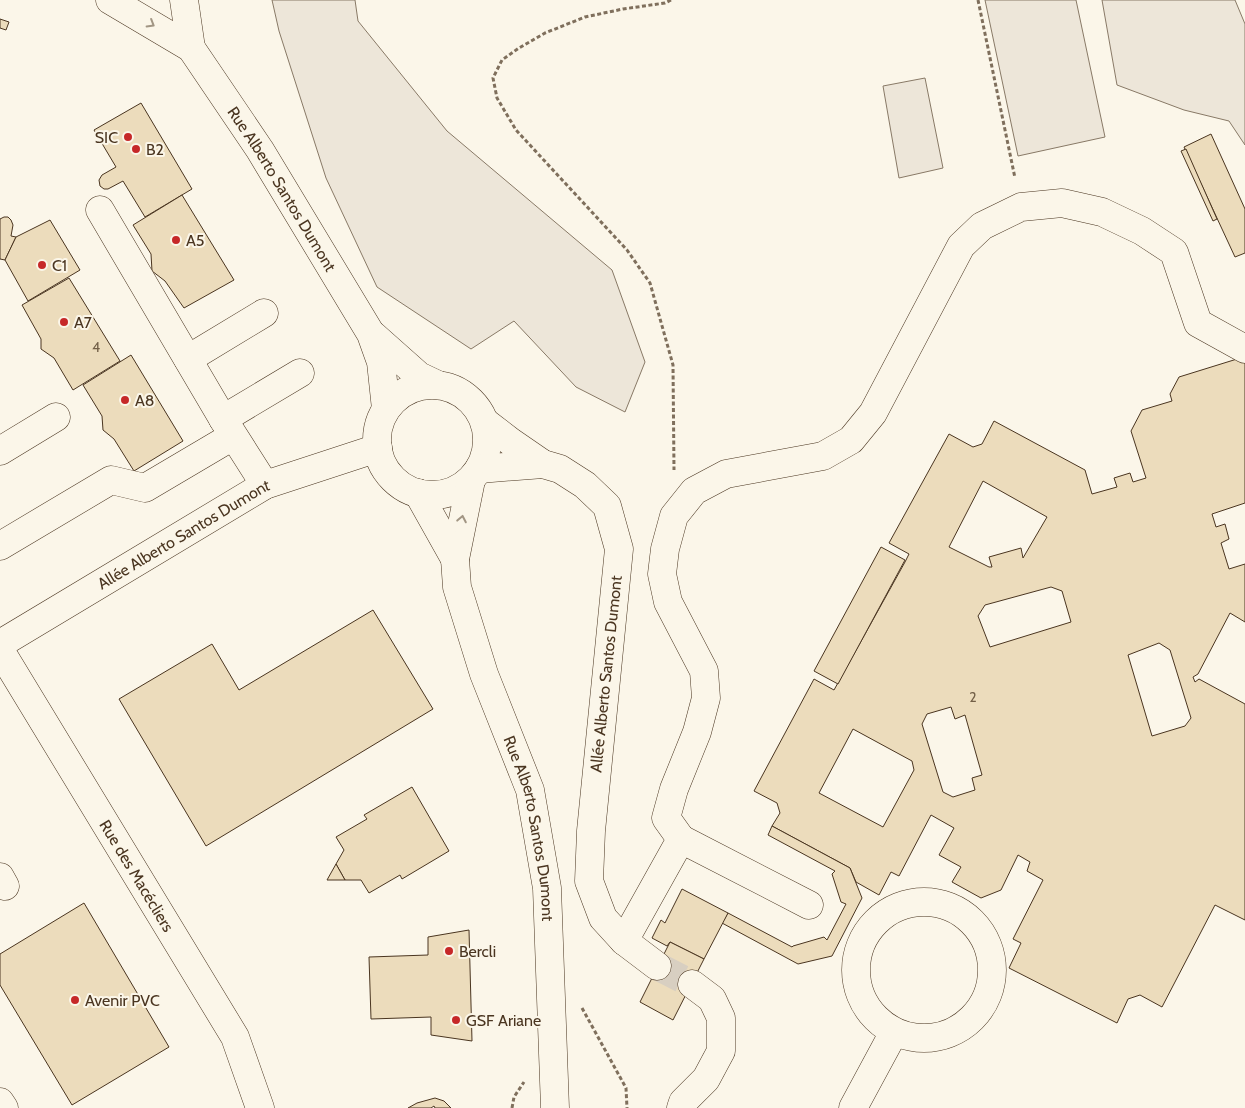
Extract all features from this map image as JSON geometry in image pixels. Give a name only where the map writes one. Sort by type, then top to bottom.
[{"type":"street","name":"Rue Alberto Santos Dumont","points":[[110,0],[191,48],[260,150],[371,334],[381,362],[386,409]]},
{"type":"street","name":"Rue Alberto Santos Dumont","points":[[184,0],[191,48]]},
{"type":"street","points":[[809,905],[681,839],[666,818],[674,789],[698,732],[706,698],[704,671],[668,602],[662,574],[665,549],[674,516],[694,491],[726,474],[823,456],[851,440],[872,413],[961,246],[982,226],[1021,207],[1062,203],[1102,212],[1142,231],[1174,252],[1198,323],[1245,349]]},
{"type":"street","points":[[100,210],[228,427],[265,485]]},
{"type":"street","points":[[188,359],[264,313]]},
{"type":"street","name":"Rue Alberto Santos Dumont","points":[[371,334],[419,376],[438,385]]},
{"type":"street","points":[[0,546],[111,480],[145,488],[300,373]]},
{"type":"street","points":[[438,385],[458,391],[474,404],[485,422],[488,443],[485,457],[475,474],[455,490],[436,495],[418,493],[399,484],[389,474],[384,468],[378,448],[378,428],[386,409],[400,395],[418,386],[438,385]]},
{"type":"street","points":[[0,451],[56,417]]},
{"type":"street","name":"Allée Alberto Santos Dumont","points":[[485,422],[543,464],[560,469],[585,485],[607,506],[619,549],[591,831],[589,881],[603,918],[624,941]]},
{"type":"street","name":"Allée Alberto Santos Dumont","points":[[2,640],[265,485],[378,448]]},
{"type":"street","name":"Allée Alberto Santos Dumont","points":[[475,474],[543,464]]},
{"type":"street","name":"Rue Alberto Santos Dumont","points":[[475,474],[455,559],[458,586],[484,674],[530,790],[547,888],[555,1108]]},
{"type":"street","name":"Rue Alberto Santos Dumont","points":[[418,493],[455,559]]},
{"type":"street","name":"Rue des Macécliers","points":[[2,640],[236,1037],[260,1108]]},
{"type":"street","points":[[657,966],[624,941],[681,839]]},
{"type":"street","points":[[932,901],[955,908],[973,921],[985,938],[992,958],[992,980],[986,1001],[973,1018],[956,1031],[935,1038],[914,1038],[894,1032],[874,1017],[861,998],[855,974],[858,950],[869,929],[886,913],[908,903],[932,901]]},
{"type":"street","points":[[681,1108],[683,1102],[706,1079],[721,1051],[721,1018],[712,998],[692,984]]},
{"type":"street","points":[[852,1108],[894,1032]]},
{"type":"street","points":[[0,1102],[4,1108]]},
{"type":"path","points":[[672,0],[665,4],[623,9],[585,17],[545,33],[518,48],[502,60],[493,78],[497,98],[516,130],[627,250],[650,283],[673,365],[674,471]]},
{"type":"path","points":[[978,0],[1021,207]]},
{"type":"path","points":[[580,1005],[626,1088],[627,1108]]},
{"type":"shaded area","points":[[272,0],[355,0],[358,21],[447,131],[612,270],[645,362],[625,412],[576,387],[514,321],[471,349],[377,287],[326,178],[279,31]]},
{"type":"shaded area","points":[[985,0],[1076,0],[1105,137],[1018,156]]},
{"type":"shaded area","points":[[1102,0],[1235,0],[1245,24],[1245,145],[1229,121],[1184,110],[1117,85]]},
{"type":"shaded area","points":[[925,78],[943,168],[899,178],[883,86]]},
{"type":"building","points":[[0,19],[9,22],[6,30],[0,28]]},
{"type":"building","name":"B2","points":[[141,103],[192,189],[145,217],[123,181],[108,189],[100,186],[99,180],[102,175],[116,167],[94,130]]},
{"type":"building","points":[[1211,134],[1245,209],[1245,253],[1235,257],[1184,147]]},
{"type":"building","points":[[1186,149],[1217,219],[1213,221],[1181,151]]},
{"type":"building","name":"A5","points":[[182,195],[234,280],[184,308],[165,281],[152,271],[151,254],[133,225]]},
{"type":"building","points":[[8,217],[11,220],[13,225],[11,236],[16,237],[5,260],[0,259],[0,219]]},
{"type":"building","name":"C1","points":[[50,220],[80,270],[28,301],[5,260],[16,237]]},
{"type":"building","name":"A7","points":[[69,278],[120,361],[73,390],[54,358],[41,349],[41,339],[22,305]]},
{"type":"building","name":"A8","points":[[131,355],[183,441],[134,471],[114,439],[103,430],[102,416],[83,385]]},
{"type":"building","points":[[1237,359],[1245,362],[1245,503],[1212,514],[1216,527],[1225,524],[1229,539],[1221,543],[1229,569],[1245,564],[1245,622],[1230,613],[1198,674],[1193,677],[1195,682],[1199,679],[1245,704],[1245,920],[1215,905],[1162,1007],[1140,995],[1128,999],[1117,1023],[1009,968],[1021,943],[1013,939],[1043,880],[1027,871],[1030,862],[1018,855],[1001,890],[981,898],[952,882],[961,867],[939,855],[954,828],[931,815],[899,876],[891,872],[879,895],[856,882],[850,868],[772,826],[780,813],[777,803],[754,791],[814,679],[834,690],[905,562],[909,554],[889,543],[949,434],[973,447],[982,444],[994,421],[1085,470],[1092,494],[1117,487],[1114,478],[1130,473],[1133,482],[1146,478],[1131,431],[1142,410],[1172,401],[1170,394],[1179,377]],"holes":[[[983,481],[1047,517],[1023,558],[1021,548],[989,557],[992,567],[989,567],[949,547]],[[1051,587],[1062,591],[1071,622],[990,647],[978,616],[985,605]],[[1159,643],[1170,650],[1191,718],[1185,726],[1152,736],[1128,655]],[[951,707],[955,719],[965,715],[982,775],[972,778],[975,790],[953,797],[943,792],[922,724],[927,714]],[[853,729],[912,761],[914,770],[883,827],[819,793]]]},
{"type":"building","points":[[881,547],[905,560],[838,684],[814,671]]},
{"type":"building","points":[[373,610],[433,709],[206,846],[119,699],[212,644],[239,690]]},
{"type":"building","points":[[412,787],[449,851],[402,879],[400,875],[369,893],[361,880],[345,880],[336,864],[344,850],[336,837],[367,819],[364,815]]},
{"type":"building","points":[[772,826],[850,868],[862,898],[832,956],[798,964],[722,923],[728,913],[792,947],[824,937],[827,940],[846,904],[841,902],[832,874],[835,871],[768,835]]},
{"type":"building","points":[[336,864],[345,880],[327,880]]},
{"type":"building","points":[[682,889],[728,913],[704,959],[670,942],[667,946],[652,938],[661,920],[665,923]]},
{"type":"building","points":[[84,903],[169,1047],[72,1105],[0,985],[0,954]]},
{"type":"building","points":[[469,930],[472,1041],[431,1035],[431,1017],[371,1019],[369,957],[428,955],[428,937]]},
{"type":"building","points":[[670,942],[704,959],[673,1020],[640,1002]]},
{"type":"building","points":[[435,1098],[444,1101],[451,1108],[435,1108],[434,1106],[431,1108],[408,1108],[417,1103]]},
{"type":"tunnel","points":[[657,966],[692,984]]},
{"type":"place","name":"SIC","points":[[128,137]]},
{"type":"place","name":"B2","points":[[136,149]]},
{"type":"place","name":"A5","points":[[176,240]]},
{"type":"place","name":"C1","points":[[42,265]]},
{"type":"place","name":"A7","points":[[64,322]]},
{"type":"place","name":"A8","points":[[125,400]]},
{"type":"place","name":"Bercli","points":[[449,951]]},
{"type":"place","name":"Avenir PVC","points":[[75,1000]]},
{"type":"place","name":"GSF Ariane","points":[[456,1020]]}]
